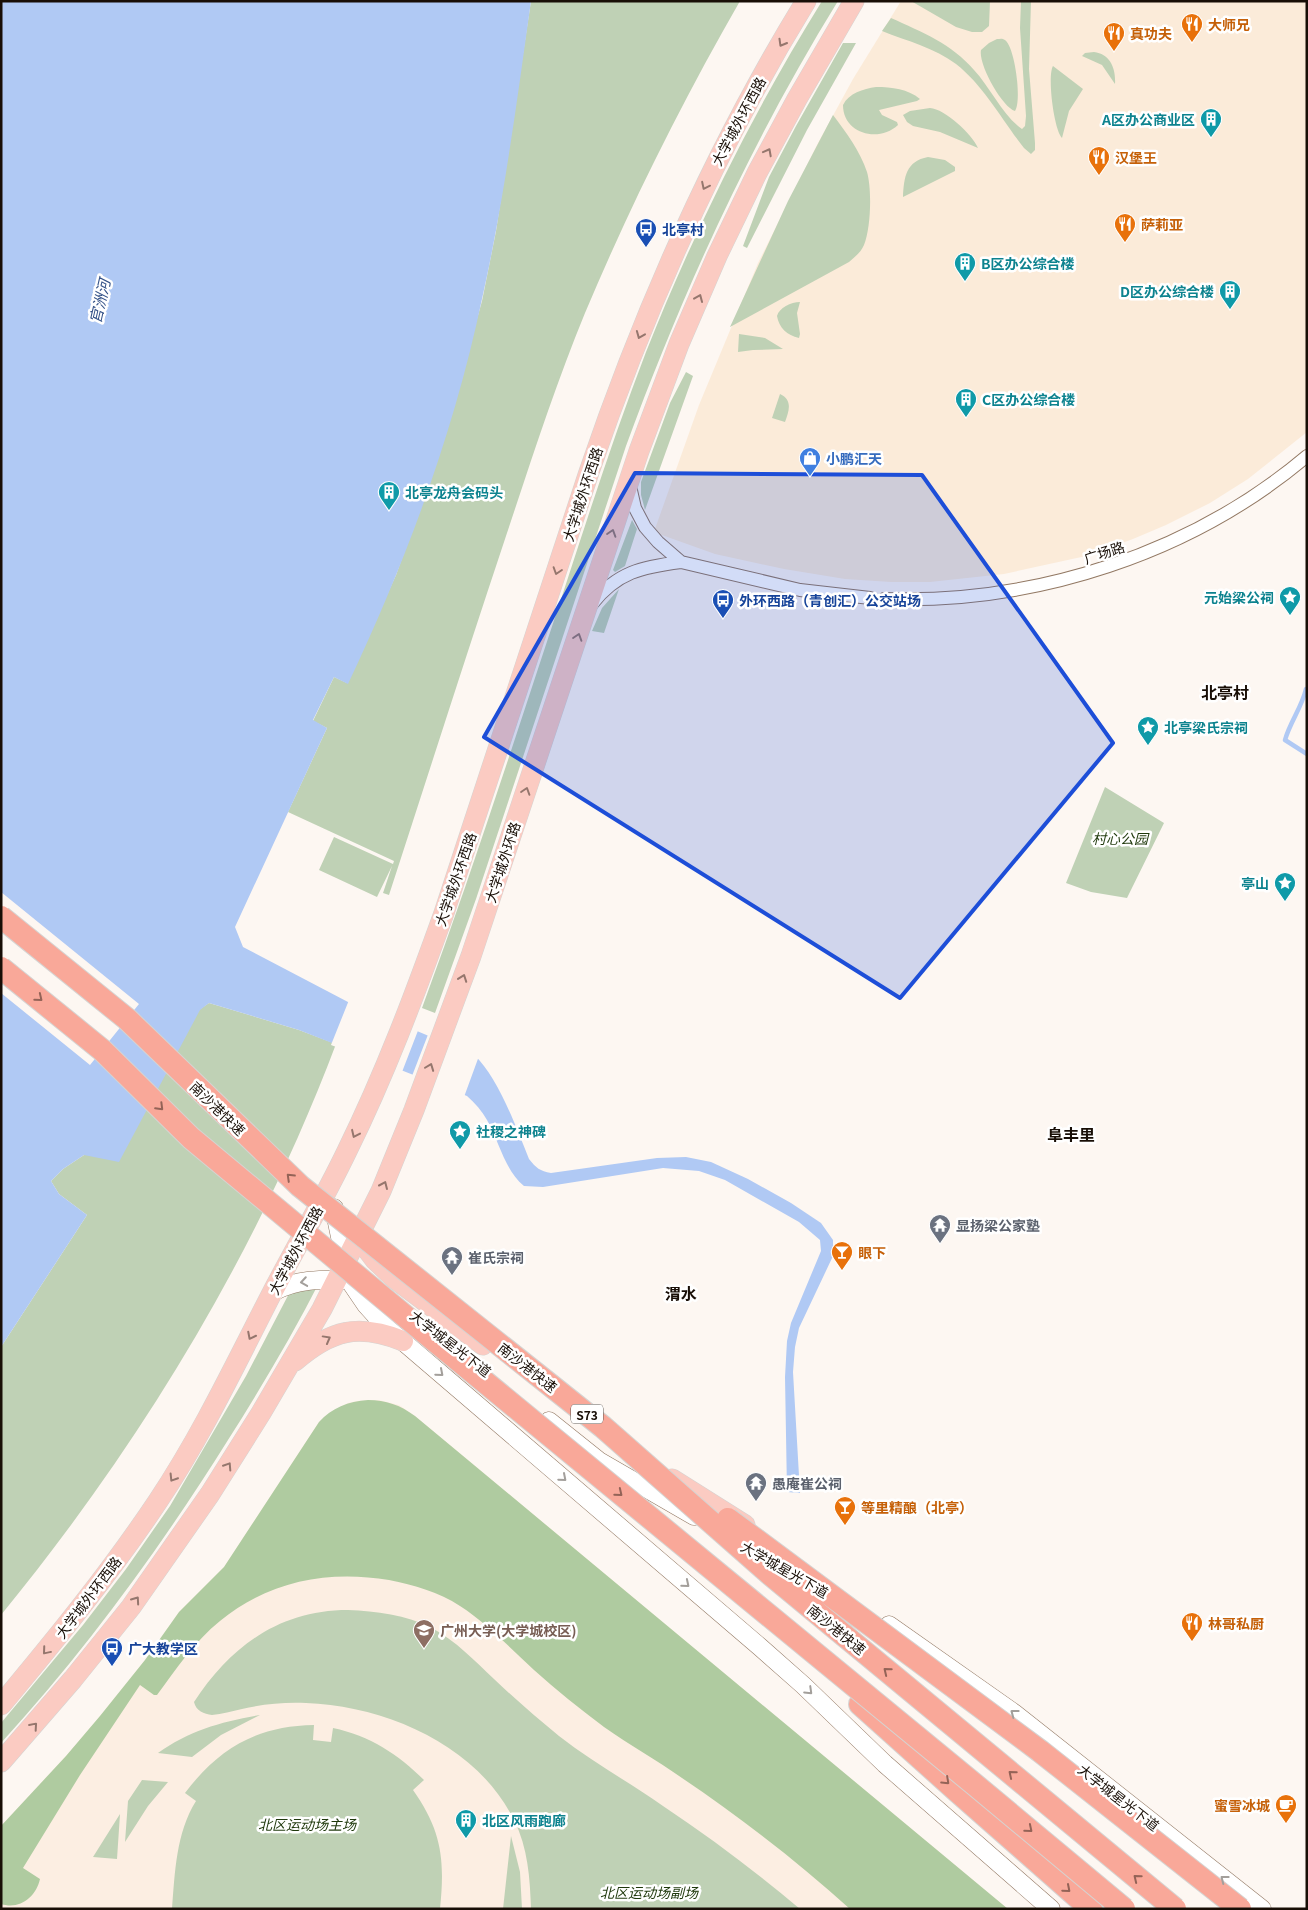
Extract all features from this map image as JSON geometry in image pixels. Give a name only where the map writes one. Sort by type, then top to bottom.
[{"type":"highway","name":"南沙港快速","points":[[1,917],[127,1019],[300,1186],[603,1427],[770,1574],[1175,1909]]},
{"type":"highway","points":[[1,968],[102,1050],[198,1144],[1124,1909]]},
{"type":"highway","points":[[603,1427],[1040,1751],[1240,1909]]},
{"type":"highway","points":[[674,1538],[957,1792],[1091,1909]]},
{"type":"main road","name":"大学城外环西路","points":[[1,1705],[57,1638],[97,1586],[159,1499],[219,1399],[330,1185],[376,1090],[410,1007],[444,913],[605,425],[636,345],[686,226],[717,160],[806,1]]},
{"type":"main road","points":[[586,612],[630,478],[662,389],[717,256],[780,129],[854,1]]},
{"type":"main road","name":"大学城外环路","points":[[362,1228],[389,1173],[471,956],[586,612]]},
{"type":"main road","name":"大学城星光下道","points":[[330,1185],[344,1274],[366,1305],[385,1326],[760,1647],[803,1685],[885,1764],[1051,1909]]},
{"type":"main road","points":[[1,1762],[73,1679],[131,1606],[210,1494],[344,1274],[362,1228]]},
{"type":"main road","points":[[362,1228],[366,1248],[394,1278],[594,1428],[767,1540],[870,1612]]},
{"type":"main road","name":"大学城星光下道","points":[[273,1292],[292,1284],[344,1274],[380,1289],[408,1308],[599,1461],[752,1550],[804,1584],[870,1612],[1014,1713],[1262,1909]]},
{"type":"main road","points":[[288,1368],[303,1354],[332,1336],[346,1332],[362,1331],[376,1333],[403,1341]]},
{"type":"street","name":"广场路","points":[[884,599],[930,599],[980,594],[1037,585],[1110,566],[1163,546],[1205,525],[1264,488],[1307,456]]},
{"type":"street","points":[[630,478],[632,499],[640,520],[658,542],[681,562]]},
{"type":"street","points":[[586,612],[602,592],[622,576],[640,568],[681,562],[800,590],[870,598]]},
{"type":"highlighted area","points":[[635,473],[922,475],[1113,743],[900,998],[484,737]]},
{"type":"shaded area","points":[[901,1],[1307,1],[1307,432],[1248,479],[1210,503],[1166,525],[1086,556],[1004,574],[930,582],[845,579],[784,569],[715,554],[659,534],[655,529],[699,405],[758,263],[818,143],[853,79]]},
{"type":"shaded area","name":"广州大学(大学城校区)","points":[[379,1400],[399,1405],[415,1416],[1008,1909],[1,1909],[1,1826],[100,1716],[145,1660],[179,1612],[224,1567],[319,1422],[331,1412],[348,1403]]},
{"type":"green space","points":[[531,1],[740,1],[658,155],[620,233],[585,313],[534,452],[389,895],[383,893],[392,866],[377,897],[319,870],[334,837],[393,864],[394,861],[288,812],[327,728],[313,721],[334,677],[347,683],[396,575],[437,461],[482,301],[496,231]]},
{"type":"green space","points":[[822,1],[838,1],[776,108],[748,163],[695,274],[648,388],[626,446],[476,899],[435,1013],[422,1008],[477,852],[624,411],[646,352],[684,262],[726,173],[772,86]]},
{"type":"green space","points":[[911,1],[990,1],[989,26],[982,32],[972,32],[956,27]]},
{"type":"green space","points":[[1021,1],[1031,1],[1029,69],[1035,150],[1031,154],[1024,148],[975,82],[956,64],[930,49],[882,31],[891,18],[925,34],[956,53],[974,70],[1009,117],[1022,129],[1025,126],[1026,116],[1020,28]]},
{"type":"green space","points":[[997,39],[1004,39],[1012,53],[1018,86],[1015,111],[998,94],[983,65],[981,50]]},
{"type":"green space","points":[[843,43],[856,43],[807,130],[747,248],[743,246],[769,177]]},
{"type":"green space","points":[[1085,53],[1100,53],[1111,63],[1115,84],[1102,65],[1082,56]]},
{"type":"green space","points":[[1053,66],[1083,89],[1069,111],[1062,138],[1056,125],[1052,103],[1051,72]]},
{"type":"green space","points":[[876,87],[900,89],[920,99],[879,110],[882,115],[897,122],[898,125],[881,134],[863,133],[849,123],[843,105],[849,97],[857,92]]},
{"type":"green space","points":[[936,109],[950,117],[970,136],[978,148],[940,132],[913,126],[907,122],[903,115],[910,111]]},
{"type":"green space","points":[[833,115],[857,149],[869,179],[870,208],[864,245],[860,252],[849,262],[730,327],[788,201]]},
{"type":"green space","points":[[928,157],[945,160],[955,167],[955,171],[903,197],[904,183],[911,166],[915,162]]},
{"type":"green space","points":[[800,302],[797,313],[799,338],[784,330],[777,316],[780,310],[786,306]]},
{"type":"green space","points":[[739,334],[765,338],[783,349],[738,352]]},
{"type":"green space","points":[[686,372],[693,376],[645,510],[641,495],[641,482],[670,403]]},
{"type":"green space","points":[[780,394],[787,399],[789,406],[785,422],[772,418]]},
{"type":"green space","points":[[632,520],[637,529],[625,566],[615,572],[613,570]]},
{"type":"green space","points":[[619,589],[604,633],[592,631],[602,608]]},
{"type":"green space","name":"村心公园","points":[[1105,787],[1164,823],[1127,898],[1091,892],[1066,883]]},
{"type":"green space","points":[[209,1003],[299,1030],[336,1044],[305,1121],[270,1196],[233,1271],[192,1343],[148,1414],[101,1483],[1,1615],[1,1347],[87,1215],[59,1194],[51,1181],[63,1169],[84,1155],[200,1009]]},
{"type":"green space","points":[[321,1279],[265,1381],[176,1519],[93,1634],[1,1743],[1,1723],[83,1625],[126,1569],[170,1506],[246,1376],[294,1284]]},
{"type":"green space","points":[[368,1400],[393,1404],[415,1416],[1008,1909],[850,1909],[810,1874],[747,1824],[586,1713],[559,1692],[489,1628],[460,1606],[435,1593],[408,1584],[366,1577],[321,1578],[279,1588],[258,1596],[239,1607],[211,1629],[186,1656],[157,1695],[154,1695],[140,1685],[80,1775],[23,1868],[40,1879],[35,1891],[21,1903],[15,1905],[1,1904],[1,1826],[100,1716],[145,1660],[179,1612],[224,1567],[319,1422],[341,1406]]},
{"type":"green space","name":"北区运动场副场","points":[[369,1611],[401,1617],[441,1633],[559,1736],[584,1755],[698,1830],[800,1909],[531,1909],[529,1875],[525,1852],[514,1820],[498,1794],[477,1770],[453,1751],[426,1734],[367,1712],[336,1706],[282,1703],[212,1715],[198,1710],[194,1702],[208,1682],[240,1649],[259,1635],[278,1625],[300,1617],[323,1612]]},
{"type":"green space","points":[[260,1715],[221,1735],[192,1757],[158,1753],[169,1745],[206,1728]]},
{"type":"green space","name":"北区运动场主场","points":[[314,1725],[313,1740],[331,1742],[333,1728],[346,1731],[383,1747],[424,1780],[413,1790],[430,1819],[439,1846],[442,1876],[440,1909],[172,1909],[180,1839],[189,1813],[196,1801],[185,1793],[211,1764],[241,1742],[275,1730],[293,1726]]},
{"type":"green space","points":[[142,1780],[168,1782],[148,1806],[125,1842],[128,1801]]},
{"type":"green space","points":[[120,1814],[117,1859],[93,1857]]},
{"type":"green space","points":[[511,1836],[520,1872],[522,1909],[503,1909]]},
{"type":"water","name":"官洲河","points":[[1,1],[531,1],[509,151],[490,262],[471,349],[443,447],[409,544],[348,684],[334,677],[313,720],[327,728],[235,927],[243,947],[348,1002],[474,1055],[491,1075],[529,1159],[541,1170],[551,1173],[657,1158],[686,1157],[711,1162],[748,1179],[791,1203],[821,1223],[833,1240],[833,1256],[799,1328],[793,1372],[800,1493],[787,1492],[785,1377],[787,1341],[791,1323],[821,1251],[820,1240],[799,1222],[725,1180],[699,1171],[663,1168],[543,1187],[524,1186],[517,1180],[507,1164],[485,1117],[467,1096],[299,1030],[209,1003],[200,1010],[119,1162],[84,1155],[63,1169],[51,1181],[59,1194],[87,1215],[1,1347]]},
{"type":"pier","points":[[1,892],[139,1004],[90,1065],[1,993]]},
{"type":"pier","points":[[349,1000],[419,1028],[402,1072],[331,1045]]},
{"type":"pier","points":[[429,1032],[466,1047],[479,1056],[464,1097],[412,1076]]},
{"type":"waterway","points":[[1306,689],[1285,740],[1307,754]]},
{"type":"place","name":"大师兄","points":[[1192,43]]},
{"type":"place","name":"真功夫","points":[[1114,52]]},
{"type":"place","name":"A区办公商业区","points":[[1211,138]]},
{"type":"place","name":"汉堡王","points":[[1099,176]]},
{"type":"place","name":"萨莉亚","points":[[1125,243]]},
{"type":"place","name":"北亭村","points":[[646,248]]},
{"type":"place","name":"B区办公综合楼","points":[[965,282]]},
{"type":"place","name":"D区办公综合楼","points":[[1230,310]]},
{"type":"place","name":"C区办公综合楼","points":[[966,418]]},
{"type":"place","name":"小鹏汇天","points":[[810,477]]},
{"type":"place","name":"北亭龙舟会码头","points":[[389,511]]},
{"type":"place","name":"元始梁公祠","points":[[1290,616]]},
{"type":"place","name":"外环西路（青创汇）公交站场","points":[[723,619]]},
{"type":"place","name":"北亭梁氏宗祠","points":[[1148,746]]},
{"type":"place","name":"亭山","points":[[1285,902]]},
{"type":"place","name":"社稷之神碑","points":[[460,1150]]},
{"type":"place","name":"显扬梁公家塾","points":[[940,1244]]},
{"type":"place","name":"眼下","points":[[842,1271]]},
{"type":"place","name":"崔氏宗祠","points":[[452,1276]]},
{"type":"place","name":"愚庵崔公祠","points":[[756,1502]]},
{"type":"place","name":"等里精酿（北亭）","points":[[845,1526]]},
{"type":"place","name":"林哥私厨","points":[[1192,1642]]},
{"type":"place","name":"广州大学(大学城校区)","points":[[424,1649]]},
{"type":"place","name":"广大教学区","points":[[112,1667]]},
{"type":"place","name":"蜜雪冰城","points":[[1286,1824]]},
{"type":"place","name":"北区风雨跑廊","points":[[466,1839]]},
{"type":"district","name":"北亭村","points":[[1225,692]]},
{"type":"district","name":"阜丰里","points":[[1071,1134]]},
{"type":"district","name":"渭水","points":[[681,1293]]}]
